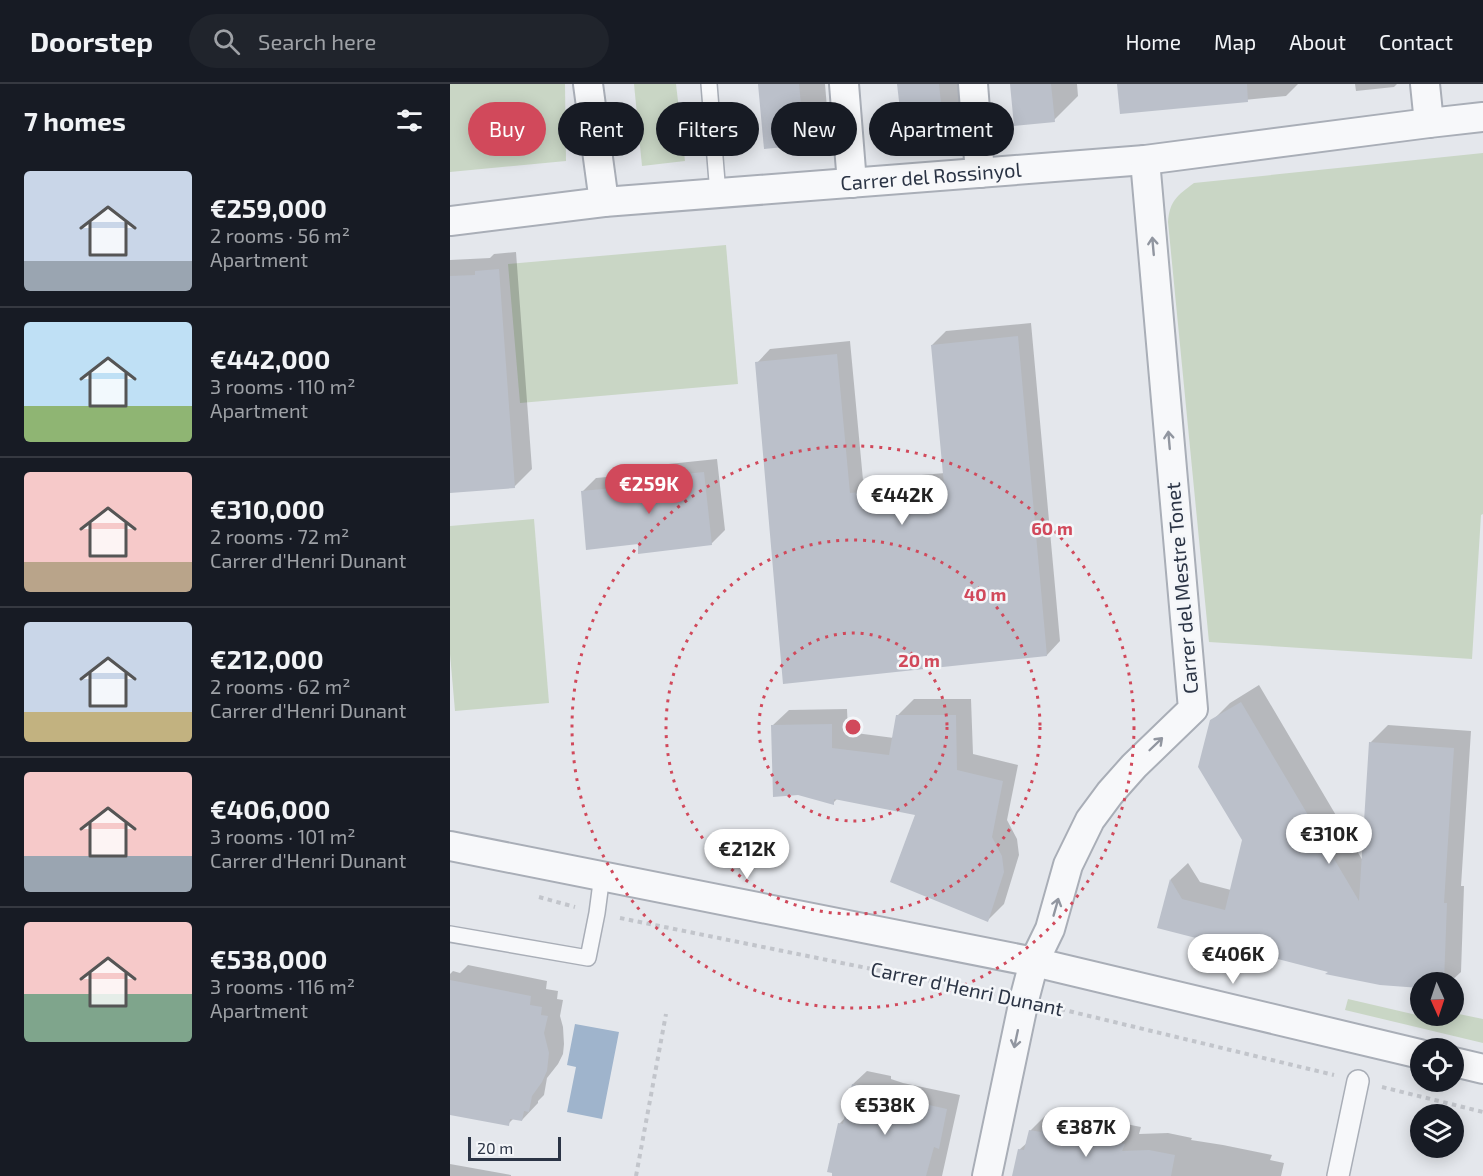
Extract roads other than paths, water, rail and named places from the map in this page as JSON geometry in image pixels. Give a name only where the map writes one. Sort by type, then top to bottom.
[{"type":"street","points":[[588,84],[604,202]]},
{"type":"street","points":[[844,84],[852,183]]},
{"type":"street","points":[[973,84],[980,173]]},
{"type":"street","points":[[1425,84],[1428,123]]},
{"type":"street","name":"Carrer del Rossinyol","points":[[450,221],[604,202],[1145,160],[1483,117]]},
{"type":"street","name":"Carrer del Mestre Tonet","points":[[987,1176],[1024,1000],[1034,962],[1050,929],[1068,865],[1090,820],[1110,793],[1134,766],[1193,710],[1145,160]]},
{"type":"street","name":"Carrer d'Henri Dunant","points":[[450,846],[1034,962],[1410,1052]]},
{"type":"street","points":[[1464,1065],[1483,1070]]},
{"type":"street","points":[[1338,1176],[1358,1082]]},
{"type":"lane","points":[[709,84],[718,194]]},
{"type":"lane","points":[[450,934],[588,958],[602,875]]},
{"type":"water","points":[[575,1024],[619,1032],[602,1119],[567,1112],[576,1067],[567,1065]]}]
